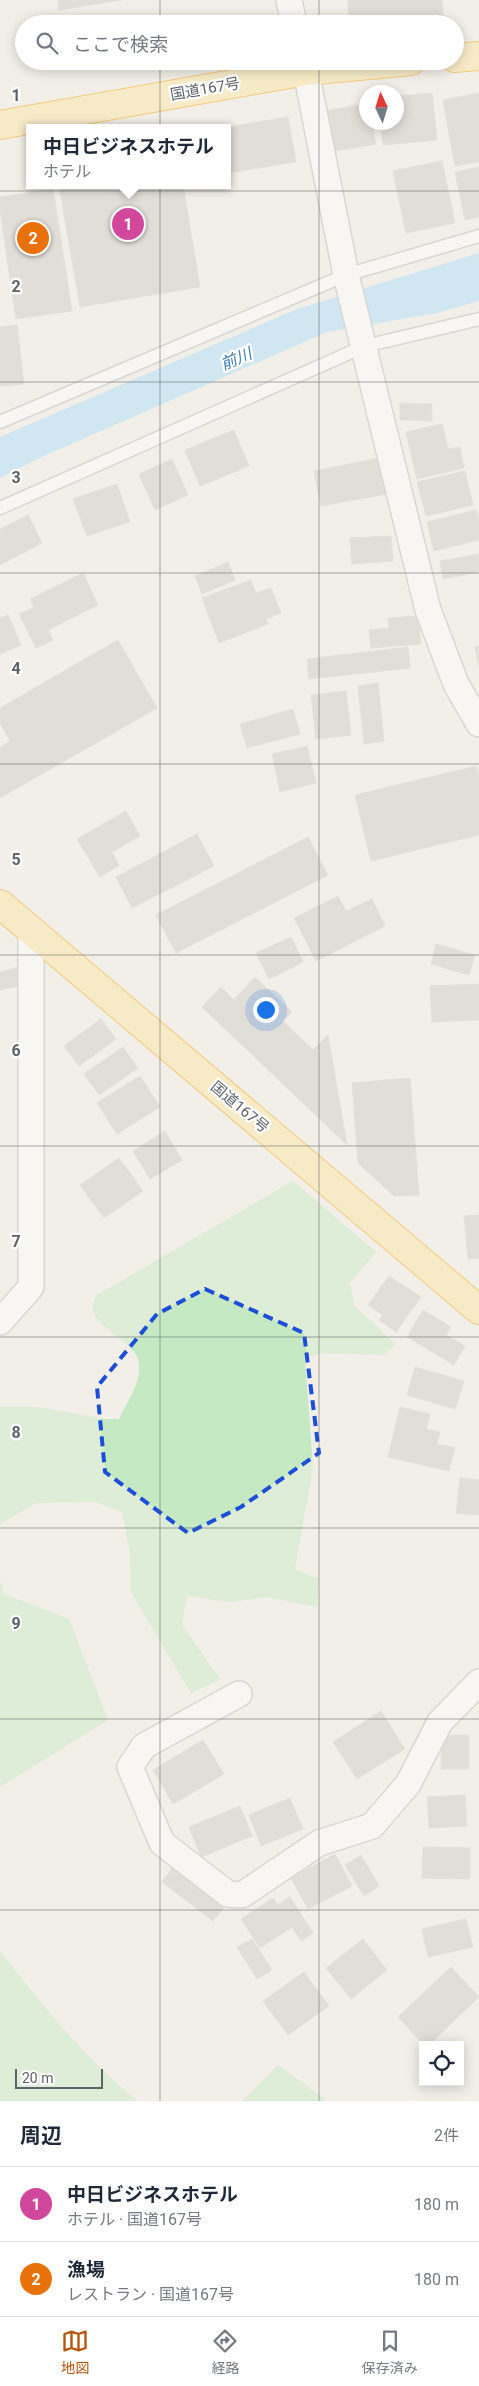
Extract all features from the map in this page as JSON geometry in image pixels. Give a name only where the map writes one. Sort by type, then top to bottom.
[{"type":"highway","points":[[464,57],[479,56]]},
{"type":"highway","name":"国道167号","points":[[0,125],[284,70]]},
{"type":"highway","name":"国道167号","points":[[0,904],[479,1310]]},
{"type":"street","points":[[289,0],[292,15]]},
{"type":"street","points":[[306,70],[346,275],[428,610],[456,684],[479,724]]},
{"type":"street","points":[[0,1322],[31,1287],[31,930]]},
{"type":"street","points":[[239,1694],[144,1746],[130,1767],[162,1843],[228,1894],[242,1895],[320,1843],[372,1826],[408,1784],[440,1722],[479,1682]]},
{"type":"lane","points":[[0,422],[346,275],[479,236]]},
{"type":"lane","points":[[0,508],[364,346],[479,319]]},
{"type":"highlighted area","points":[[205,1289],[304,1333],[319,1453],[241,1507],[188,1533],[105,1472],[97,1387],[157,1314]]},
{"type":"green space","points":[[293,1181],[376,1252],[350,1282],[354,1305],[396,1345],[384,1355],[321,1353],[305,1359],[313,1467],[295,1569],[319,1579],[317,1607],[267,1597],[230,1602],[187,1596],[182,1625],[220,1679],[191,1693],[131,1592],[130,1553],[122,1512],[96,1502],[36,1503],[0,1524],[0,1407],[38,1407],[104,1419],[119,1419],[137,1381],[139,1365],[132,1349],[106,1328],[94,1313],[93,1305],[97,1295]]},
{"type":"green space","points":[[0,1579],[4,1594],[69,1619],[108,1720],[0,1787]]},
{"type":"green space","points":[[0,1951],[64,2030],[100,2067],[138,2101],[0,2101]]},
{"type":"green space","points":[[278,2065],[325,2099],[325,2101],[242,2101]]},
{"type":"water","name":"前川","points":[[479,253],[479,301],[437,313],[327,332],[37,459],[0,478],[0,437],[297,309]]},
{"type":"building","points":[[58,0],[121,0],[59,10]]},
{"type":"building","points":[[348,0],[442,0],[443,15],[349,15]]},
{"type":"building","points":[[432,93],[437,140],[383,145],[381,130],[404,130],[404,95]]},
{"type":"building","points":[[479,93],[479,162],[455,166],[443,100]]},
{"type":"building","points":[[359,104],[359,130],[373,130],[376,144],[335,151],[327,111]]},
{"type":"building","points":[[288,117],[296,162],[231,172],[231,127]]},
{"type":"building","points":[[442,161],[455,223],[406,233],[393,171]]},
{"type":"building","points":[[479,167],[479,217],[465,220],[455,172]]},
{"type":"building","points":[[53,189],[72,311],[16,319],[0,211],[0,197]]},
{"type":"building","points":[[60,189],[184,189],[200,287],[80,307]]},
{"type":"building","points":[[17,325],[24,384],[0,386],[0,327]]},
{"type":"building","points":[[400,403],[432,404],[432,421],[400,420]]},
{"type":"building","points":[[442,424],[448,449],[460,447],[464,468],[417,479],[406,432]]},
{"type":"building","points":[[234,430],[249,466],[200,486],[185,450]]},
{"type":"building","points":[[379,458],[386,494],[321,506],[314,471]]},
{"type":"building","points":[[172,459],[188,495],[155,510],[139,474]]},
{"type":"building","points":[[465,471],[473,505],[426,516],[417,482]]},
{"type":"building","points":[[117,484],[130,522],[87,536],[73,499]]},
{"type":"building","points":[[476,510],[479,521],[479,540],[434,551],[427,522]]},
{"type":"building","points":[[28,515],[42,543],[0,565],[0,529]]},
{"type":"building","points":[[391,536],[393,561],[352,564],[350,538]]},
{"type":"building","points":[[479,554],[479,572],[443,579],[440,561]]},
{"type":"building","points":[[228,562],[235,580],[202,594],[195,576]]},
{"type":"building","points":[[83,573],[98,605],[48,630],[53,640],[36,648],[19,614],[34,607],[30,599]]},
{"type":"building","points":[[251,580],[256,593],[271,588],[281,613],[266,619],[268,624],[219,643],[202,598]]},
{"type":"building","points":[[8,615],[21,645],[0,654],[0,618]]},
{"type":"building","points":[[418,616],[421,644],[371,648],[369,630],[389,628],[388,618]]},
{"type":"building","points":[[118,640],[157,708],[0,798],[0,747],[10,741],[0,723],[0,708]]},
{"type":"building","points":[[479,646],[479,667],[475,647]]},
{"type":"building","points":[[408,647],[410,668],[309,679],[307,659]]},
{"type":"building","points":[[378,683],[384,741],[364,744],[358,686]]},
{"type":"building","points":[[346,691],[351,735],[316,739],[311,695]]},
{"type":"building","points":[[293,709],[300,734],[247,748],[240,724]]},
{"type":"building","points":[[307,746],[316,783],[280,792],[272,754]]},
{"type":"building","points":[[476,766],[479,777],[479,835],[371,861],[355,795]]},
{"type":"building","points":[[126,811],[140,836],[112,852],[119,865],[100,877],[77,839]]},
{"type":"building","points":[[197,834],[214,866],[132,908],[116,877]]},
{"type":"building","points":[[308,837],[328,875],[176,953],[156,915]]},
{"type":"building","points":[[338,896],[346,911],[372,899],[385,926],[316,961],[294,918]]},
{"type":"building","points":[[291,937],[303,962],[269,979],[256,953]]},
{"type":"building","points":[[436,944],[475,955],[469,975],[431,964]]},
{"type":"building","points":[[19,967],[23,985],[0,990],[0,972]]},
{"type":"building","points":[[255,977],[292,1012],[283,1021],[313,1050],[328,1035],[347,1145],[202,1007],[221,987],[234,1000]]},
{"type":"building","points":[[479,984],[479,1020],[432,1022],[430,986]]},
{"type":"building","points":[[101,1019],[116,1039],[79,1066],[64,1046]]},
{"type":"building","points":[[123,1047],[138,1068],[99,1095],[84,1074]]},
{"type":"building","points":[[140,1076],[160,1107],[117,1134],[97,1103]]},
{"type":"building","points":[[410,1078],[419,1195],[394,1196],[358,1163],[352,1083]]},
{"type":"building","points":[[165,1131],[182,1160],[150,1179],[133,1151]]},
{"type":"building","points":[[119,1158],[143,1191],[104,1218],[80,1185]]},
{"type":"building","points":[[479,1215],[479,1258],[468,1259],[464,1216]]},
{"type":"building","points":[[389,1276],[421,1297],[396,1332],[379,1320],[383,1315],[368,1305]]},
{"type":"building","points":[[423,1310],[451,1327],[446,1335],[465,1346],[454,1365],[407,1337]]},
{"type":"building","points":[[415,1367],[464,1381],[455,1409],[407,1395]]},
{"type":"building","points":[[400,1407],[430,1414],[426,1429],[440,1432],[437,1444],[455,1448],[449,1471],[388,1457]]},
{"type":"building","points":[[460,1478],[479,1480],[479,1515],[456,1513]]},
{"type":"building","points":[[381,1711],[405,1749],[357,1779],[333,1742]]},
{"type":"building","points":[[469,1735],[469,1769],[441,1769],[441,1736]]},
{"type":"building","points":[[203,1740],[224,1774],[173,1804],[153,1770]]},
{"type":"building","points":[[465,1795],[467,1826],[429,1828],[427,1797]]},
{"type":"building","points":[[290,1798],[303,1829],[261,1846],[249,1815]]},
{"type":"building","points":[[240,1806],[252,1836],[201,1857],[189,1827]]},
{"type":"building","points":[[423,1847],[470,1848],[470,1879],[422,1878]]},
{"type":"building","points":[[335,1854],[352,1886],[308,1909],[291,1878]]},
{"type":"building","points":[[361,1855],[379,1886],[364,1896],[345,1865]]},
{"type":"building","points":[[173,1867],[225,1906],[213,1921],[162,1882]]},
{"type":"building","points":[[290,1897],[313,1933],[301,1941],[292,1927],[260,1948],[241,1919],[273,1898],[278,1905]]},
{"type":"building","points":[[466,1919],[473,1947],[428,1957],[422,1929]]},
{"type":"building","points":[[252,1939],[272,1970],[257,1979],[237,1947]]},
{"type":"building","points":[[363,1939],[387,1970],[351,1999],[326,1968]]},
{"type":"building","points":[[451,1967],[479,1997],[433,2041],[420,2041],[398,2017]]},
{"type":"building","points":[[304,1972],[329,2006],[288,2035],[263,2001]]},
{"type":"place","name":"中日ビジネスホテル","points":[[128,224]]},
{"type":"place","name":"漁場","points":[[33,238]]}]
